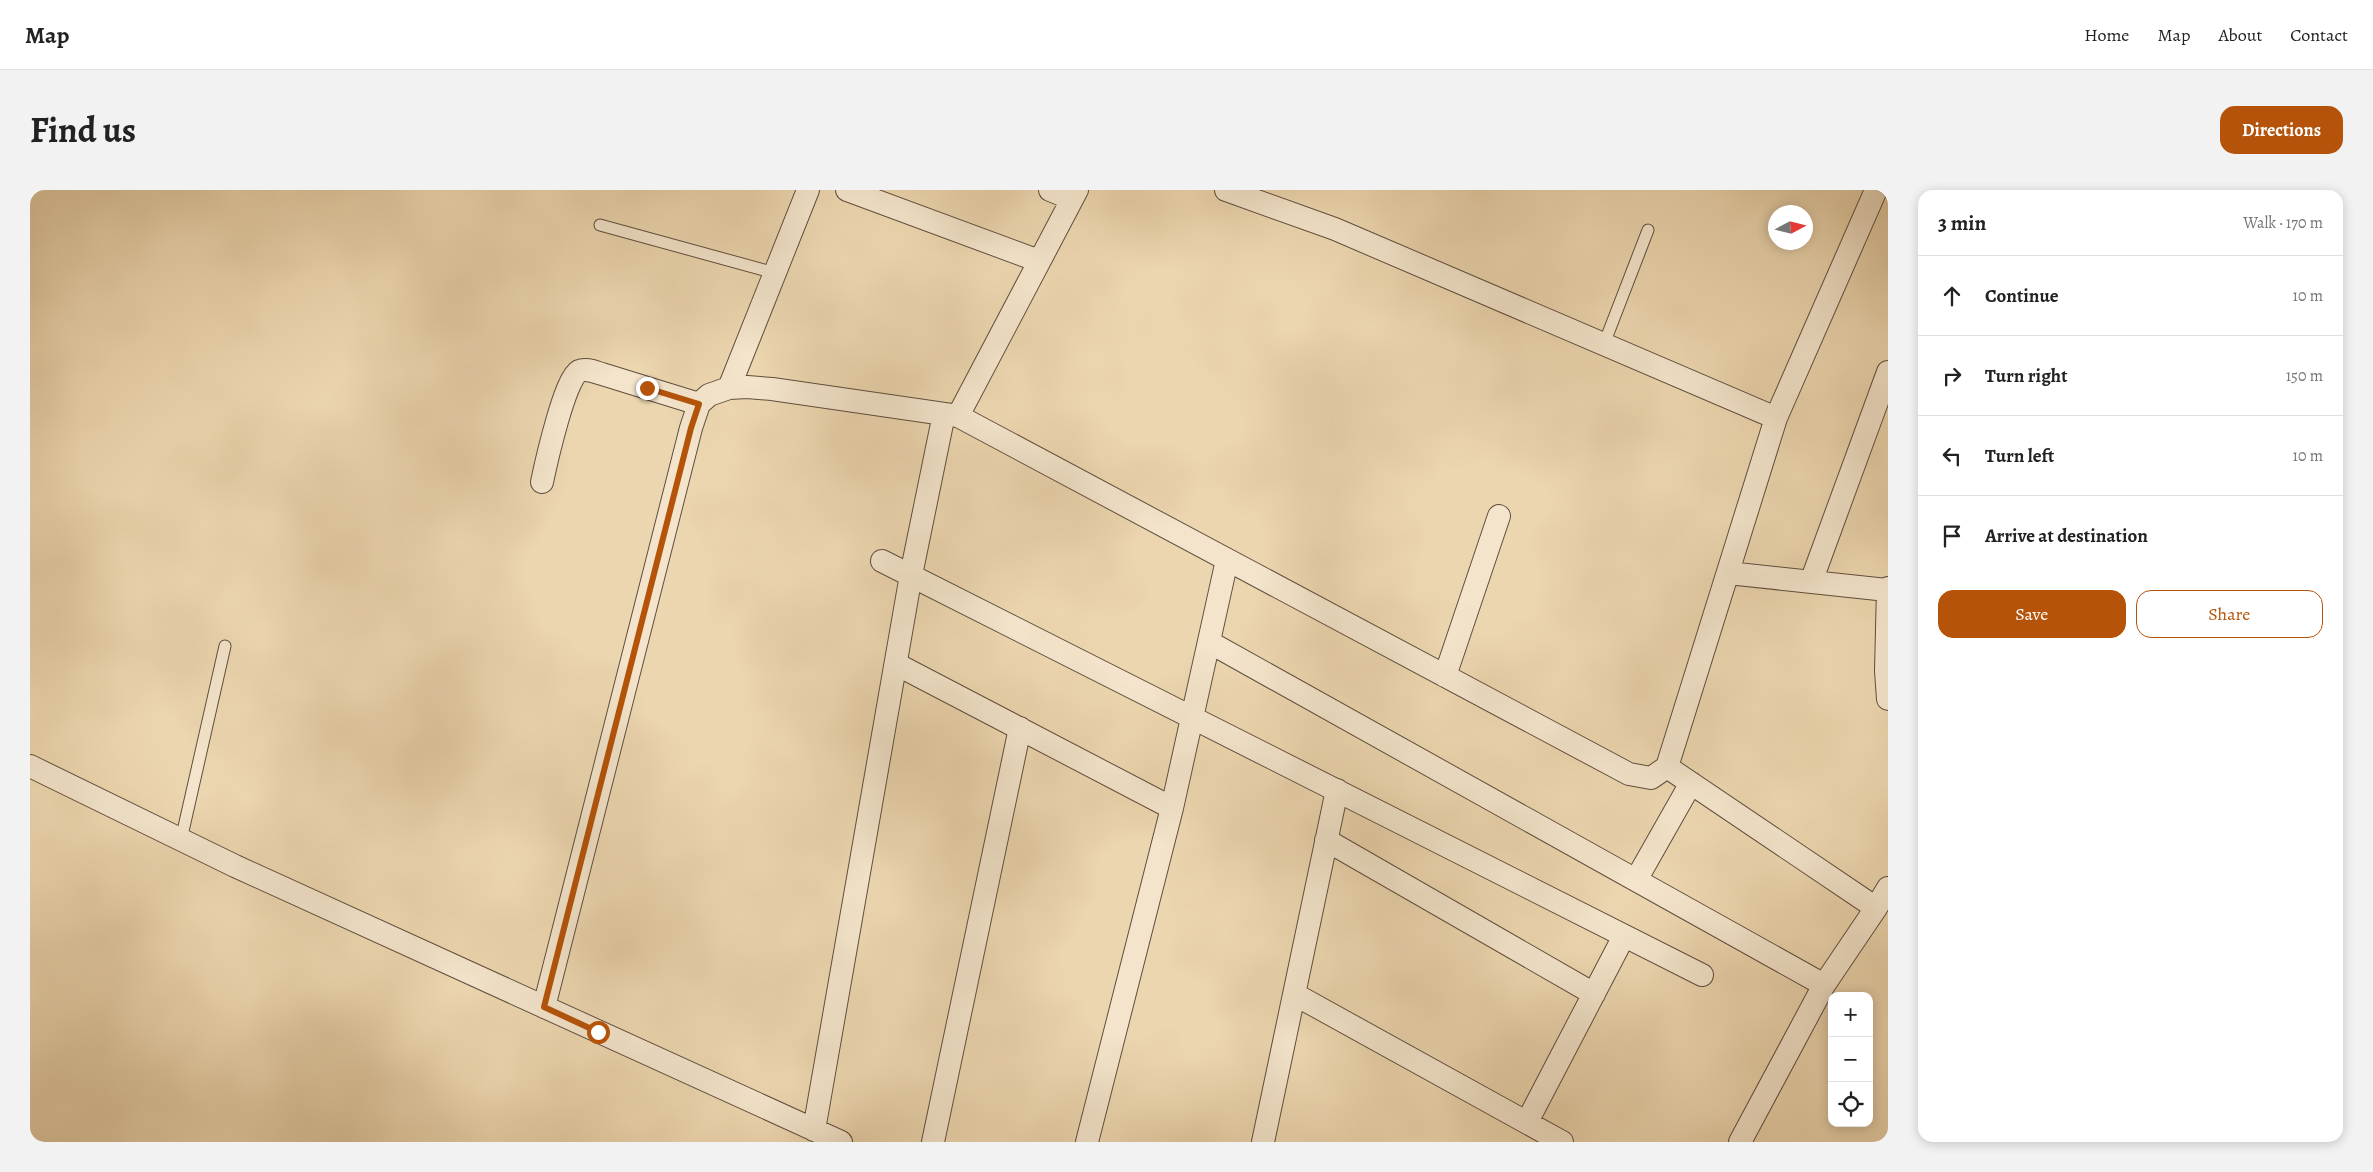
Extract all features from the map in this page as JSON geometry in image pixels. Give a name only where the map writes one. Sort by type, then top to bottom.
[{"type":"street","points":[[729,388],[808,190]]},
{"type":"street","points":[[847,190],[1039,261]]},
{"type":"street","points":[[814,1130],[911,575],[951,415],[1039,261],[1074,194],[1050,190]]},
{"type":"street","points":[[1226,190],[1335,229],[1776,418]]},
{"type":"street","points":[[544,1007],[691,428],[699,404],[709,395],[729,388],[772,389],[951,415],[1629,774],[1651,778],[1667,767],[1776,418],[1876,190]]},
{"type":"street","points":[[542,482],[563,401],[572,378],[578,372],[586,370],[602,374],[699,404]]},
{"type":"street","points":[[1811,582],[1888,372]]},
{"type":"street","points":[[1446,676],[1499,516]]},
{"type":"street","points":[[1087,1142],[1172,808],[1227,560]]},
{"type":"street","points":[[882,561],[1702,975]]},
{"type":"street","points":[[1728,573],[1888,589],[1886,672],[1888,699]]},
{"type":"street","points":[[1209,642],[1824,986]]},
{"type":"street","points":[[896,664],[1172,808]]},
{"type":"street","points":[[933,1142],[1020,728]]},
{"type":"street","points":[[30,766],[181,840],[841,1142]]},
{"type":"street","points":[[1667,767],[1876,908]]},
{"type":"street","points":[[1636,880],[1691,783]]},
{"type":"street","points":[[1263,1142],[1337,790]]},
{"type":"street","points":[[1326,840],[1594,994]]},
{"type":"street","points":[[1740,1142],[1824,986],[1888,888]]},
{"type":"street","points":[[1527,1122],[1624,936]]},
{"type":"street","points":[[1294,994],[1562,1142]]},
{"type":"lane","points":[[600,225],[775,273]]},
{"type":"lane","points":[[1604,344],[1648,230]]},
{"type":"lane","points":[[181,840],[225,646]]},
{"type":"route","points":[[598,1032],[544,1007],[691,428],[699,404],[647,388]]}]
